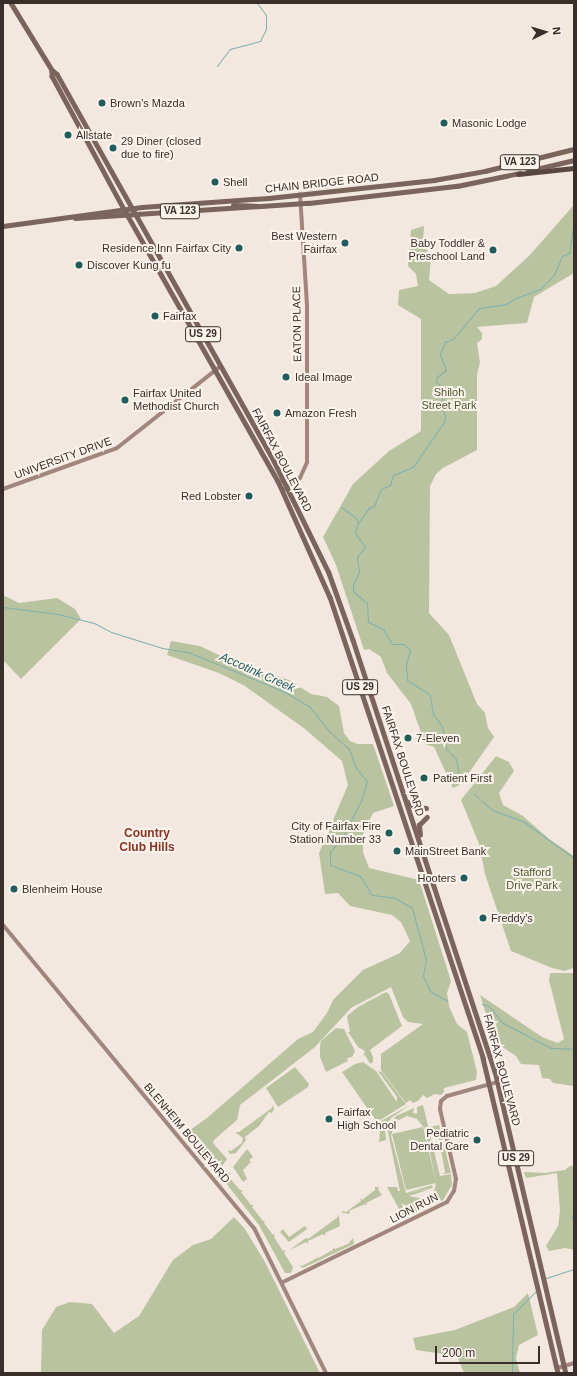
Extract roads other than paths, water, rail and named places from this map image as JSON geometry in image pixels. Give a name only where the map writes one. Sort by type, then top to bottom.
[{"type":"highway","points":[[518,174],[574,168]]},
{"type":"main road","name":"FAIRFAX BOULEVARD","points":[[11,3],[52,70],[57,74],[288,487],[315,542],[340,603],[406,798],[498,1082],[534,1235],[540,1269],[564,1366]]},
{"type":"main road","name":"FAIRFAX BOULEVARD","points":[[52,70],[52,76],[127,215],[216,370],[282,490],[314,557],[341,627],[490,1084],[558,1373]]},
{"type":"main road","name":"CHAIN BRIDGE ROAD","points":[[3,226],[69,218],[124,209],[300,194],[456,176],[574,148]]},
{"type":"main road","name":"CHAIN BRIDGE ROAD","points":[[69,218],[302,204],[457,186],[518,174],[574,160]]},
{"type":"main road","points":[[204,202],[212,206],[252,204],[262,207]]},
{"type":"main road","points":[[406,798],[415,808],[426,808]]},
{"type":"main road","points":[[421,845],[419,826],[427,817]]},
{"type":"main road","points":[[525,1237],[534,1235]]},
{"type":"main road","points":[[532,1265],[540,1269]]},
{"type":"main road","points":[[564,1366],[566,1373]]},
{"type":"street","name":"EATON PLACE","points":[[282,490],[303,475],[308,460],[307,305],[302,204],[300,194]]},
{"type":"street","name":"UNIVERSITY DRIVE","points":[[3,489],[117,448],[221,366]]},
{"type":"street","name":"BLENHEIM BOULEVARD","points":[[3,925],[254,1228],[283,1282],[326,1373]]},
{"type":"street","name":"LION RUN","points":[[283,1282],[447,1202],[454,1192],[456,1179],[440,1104],[447,1096],[498,1082]]},
{"type":"street","points":[[557,1368],[574,1363]]},
{"type":"waterway","points":[[217,66],[230,49],[260,41],[266,29],[266,15],[257,3]]},
{"type":"waterway","points":[[358,523],[369,508],[374,506],[381,489],[390,485],[393,475],[413,467],[444,422],[445,415],[440,405],[445,390],[436,382],[437,377],[446,370],[440,354],[445,342],[453,339],[479,308],[506,304],[516,298],[540,289],[554,275],[562,256],[569,253],[574,223]]},
{"type":"waterway","points":[[286,468],[290,472]]},
{"type":"waterway","points":[[341,507],[356,518],[358,523],[355,533],[365,547],[357,557],[359,572],[353,585],[353,591],[367,603],[368,622],[383,629],[392,644],[404,644],[410,650],[406,664],[407,680],[430,695],[433,714],[442,726],[446,749],[456,759],[460,782]]},
{"type":"waterway","name":"Accotink Creek","points":[[3,607],[58,614],[94,623],[111,632],[162,648],[188,652],[285,692],[310,707],[329,731],[349,749],[356,768],[367,781],[362,799],[343,836],[330,852],[330,865],[360,876],[372,895],[395,898],[412,908],[426,960],[423,976],[430,991],[447,1001]]},
{"type":"waterway","points":[[473,793],[492,810],[523,821],[574,858]]},
{"type":"waterway","name":"Accotink Creek","points":[[482,1004],[489,1006],[503,1023],[551,1048],[574,1049]]},
{"type":"waterway","name":"Accotink Creek","points":[[574,1211],[572,1218],[574,1222]]},
{"type":"waterway","name":"Accotink Creek","points":[[546,1278],[574,1269]]},
{"type":"waterway","name":"Accotink Creek","points":[[512,1373],[513,1314],[536,1291]]},
{"type":"place","name":"Brown's Mazda","points":[[102,103]]},
{"type":"place","name":"Masonic Lodge","points":[[444,123]]},
{"type":"place","name":"Allstate","points":[[68,135]]},
{"type":"place","name":"29 Diner (closed due to fire)","points":[[113,148]]},
{"type":"place","name":"Shell","points":[[215,182]]},
{"type":"place","name":"Best Western Fairfax","points":[[345,243]]},
{"type":"place","name":"Residence Inn Fairfax City","points":[[239,248]]},
{"type":"place","name":"Baby Toddler & Preschool Land","points":[[493,250]]},
{"type":"place","name":"Discover Kung fu","points":[[79,265]]},
{"type":"place","name":"Fairfax","points":[[155,316]]},
{"type":"place","name":"Ideal Image","points":[[286,377]]},
{"type":"place","name":"Fairfax United Methodist Church","points":[[125,400]]},
{"type":"place","name":"Amazon Fresh","points":[[277,413]]},
{"type":"place","name":"Red Lobster","points":[[249,496]]},
{"type":"place","name":"7-Eleven","points":[[408,738]]},
{"type":"place","name":"Patient First","points":[[424,778]]},
{"type":"place","name":"City of Fairfax Fire Station Number 33","points":[[389,833]]},
{"type":"place","name":"MainStreet Bank","points":[[397,851]]},
{"type":"place","name":"Hooters","points":[[464,878]]},
{"type":"place","name":"Blenheim House","points":[[14,889]]},
{"type":"place","name":"Freddy's","points":[[483,918]]},
{"type":"place","name":"Fairfax High School","points":[[329,1119]]},
{"type":"place","name":"Pediatric Dental Care","points":[[477,1140]]},
{"type":"district","name":"Country Club Hills","points":[[147,841]]},
{"type":"park label","name":"Shiloh Street Park","points":[[449,399]]},
{"type":"park label","name":"Stafford Drive Park","points":[[532,879]]}]
